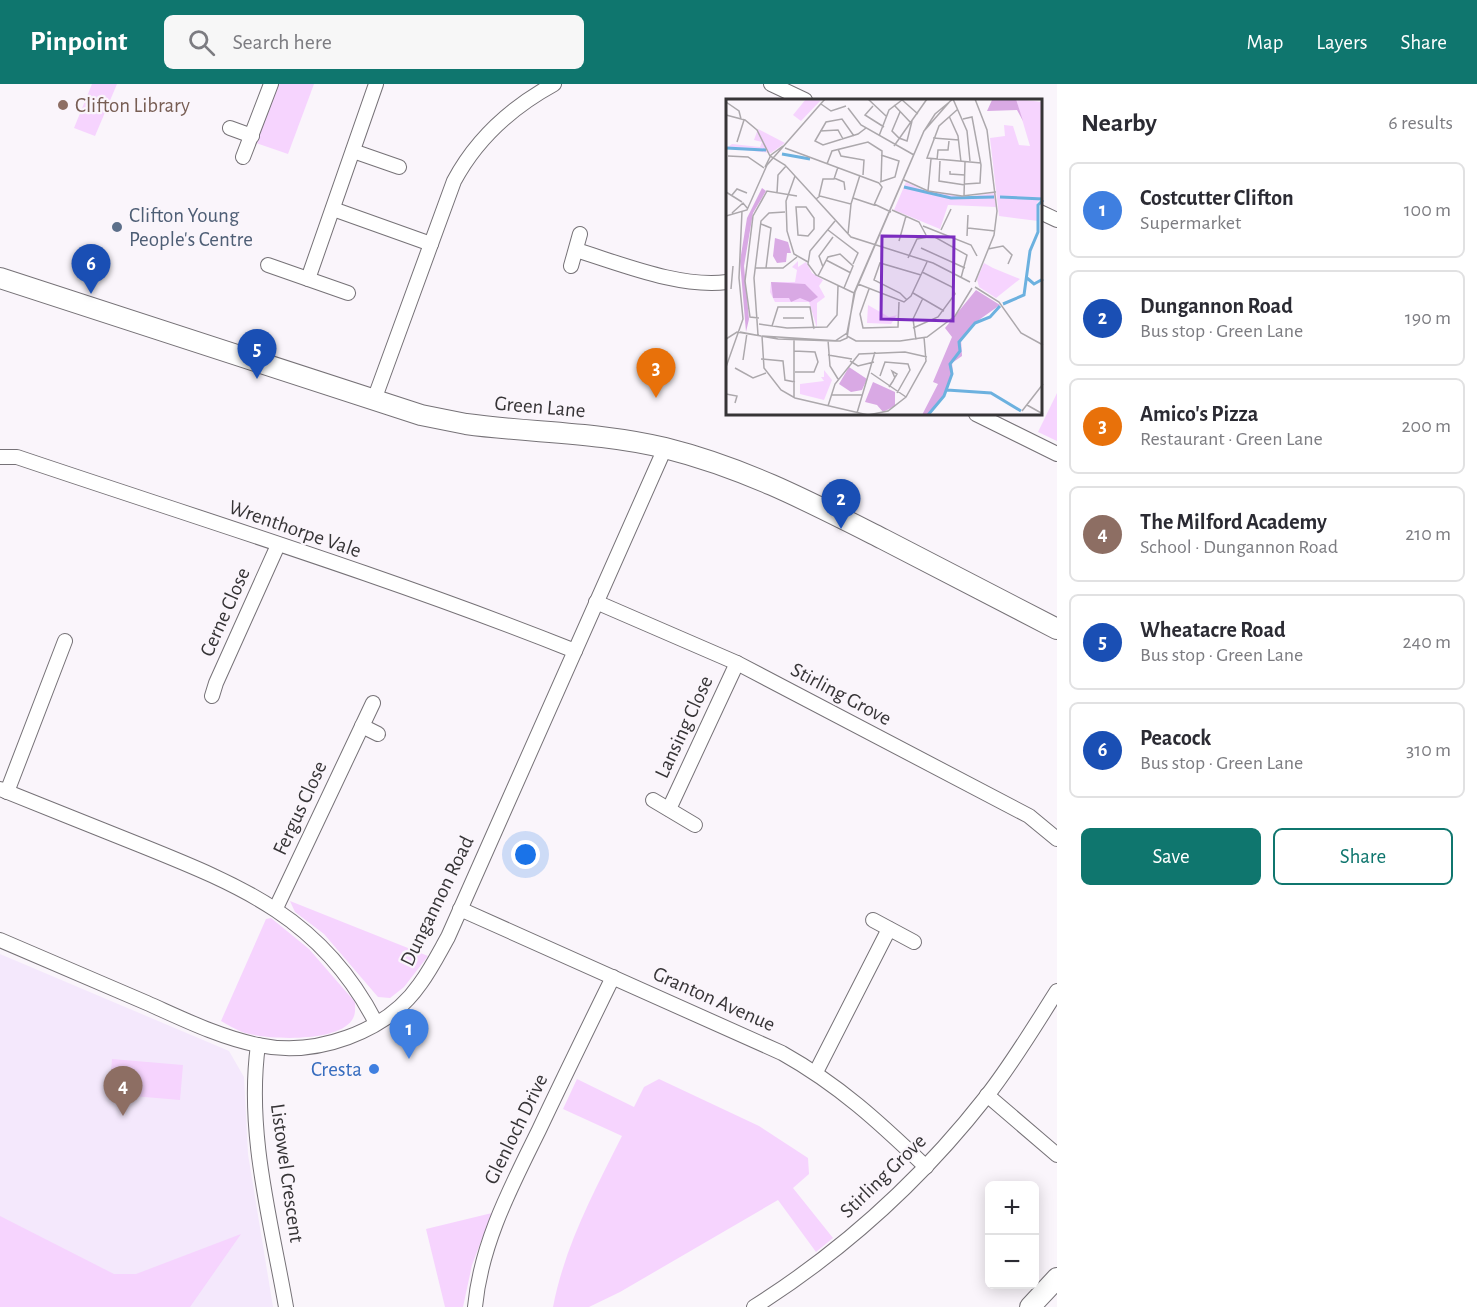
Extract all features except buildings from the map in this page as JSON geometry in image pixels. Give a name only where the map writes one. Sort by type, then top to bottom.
[{"type":"street","points":[[243,157],[271,84]]},
{"type":"street","points":[[308,279],[376,84]]},
{"type":"street","points":[[374,400],[454,181],[476,147],[511,112],[554,84]]},
{"type":"street","points":[[771,84],[803,99]]},
{"type":"street","points":[[230,128],[252,136]]},
{"type":"street","points":[[353,151],[399,167]]},
{"type":"street","points":[[333,209],[431,244]]},
{"type":"street","points":[[1042,212],[1057,220]]},
{"type":"street","points":[[572,266],[580,234]]},
{"type":"street","points":[[576,250],[683,281],[712,284],[726,282]]},
{"type":"street","points":[[268,265],[348,293]]},
{"type":"street","name":"Green Lane","points":[[0,278],[421,415],[465,424],[581,434],[665,448],[742,472],[776,485],[1057,629]]},
{"type":"street","points":[[980,416],[1057,454]]},
{"type":"street","name":"Dungannon Road","points":[[0,940],[214,1032],[258,1045],[289,1048],[315,1046],[353,1035],[398,1009],[419,986],[437,958],[665,448]]},
{"type":"street","name":"Wrenthorpe Vale","points":[[0,457],[17,457],[278,545],[497,620],[575,651]]},
{"type":"street","name":"Cerne Close","points":[[212,696],[278,545]]},
{"type":"street","name":"Stirling Grove","points":[[596,602],[737,663],[1029,816],[1057,839]]},
{"type":"street","points":[[65,641],[3,791],[192,866],[276,908],[303,929],[331,957],[352,982],[376,1023]]},
{"type":"street","name":"Lansing Close","points":[[669,809],[737,663]]},
{"type":"street","name":"Fergus Close","points":[[276,908],[373,703]]},
{"type":"street","points":[[362,726],[378,734]]},
{"type":"street","name":"Lansing Close","points":[[653,800],[695,825]]},
{"type":"street","name":"Granton Avenue","points":[[460,909],[782,1053],[816,1072],[867,1111],[926,1167]]},
{"type":"street","points":[[873,920],[914,942]]},
{"type":"street","points":[[816,1072],[889,929]]},
{"type":"street","name":"Glenloch Drive","points":[[475,1307],[488,1243],[503,1203],[613,977]]},
{"type":"street","name":"Stirling Grove","points":[[754,1307],[832,1254],[896,1198],[926,1167],[987,1095],[1057,991]]},
{"type":"street","name":"Listowel Crescent","points":[[258,1045],[254,1092],[257,1140],[286,1307]]},
{"type":"street","points":[[987,1095],[1057,1155]]},
{"type":"street","points":[[1030,1307],[1057,1278]]},
{"type":"shaded area","points":[[92,84],[117,84],[95,136],[74,128]]},
{"type":"shaded area","points":[[278,84],[314,84],[288,154],[256,143]]},
{"type":"shaded area","points":[[1057,393],[1057,441],[1038,432]]},
{"type":"shaded area","points":[[290,901],[428,956],[404,987],[390,998],[378,997],[324,934],[295,912]]},
{"type":"shaded area","points":[[271,918],[309,949],[355,1002],[353,1018],[344,1027],[332,1033],[317,1036],[283,1038],[242,1032],[221,1021],[266,919]]},
{"type":"shaded area","points":[[0,954],[229,1051],[244,1077],[248,1154],[273,1307],[0,1307]]},
{"type":"shaded area","points":[[112,1059],[183,1065],[180,1100],[109,1094]]},
{"type":"shaded area","points":[[577,1079],[634,1107],[644,1087],[659,1079],[759,1126],[808,1158],[809,1174],[793,1188],[833,1238],[816,1252],[778,1200],[620,1292],[589,1307],[553,1307],[573,1240],[622,1136],[563,1109]]},
{"type":"shaded area","points":[[492,1213],[472,1265],[463,1307],[445,1307],[426,1229]]},
{"type":"shaded area","points":[[0,1216],[114,1274],[136,1274],[241,1234],[190,1307],[0,1307]]},
{"type":"place","name":"Clifton Library","points":[[63,105]]},
{"type":"place","name":"Clifton Young People's Centre","points":[[117,227]]},
{"type":"place","name":"Peacock","points":[[91,294]]},
{"type":"place","name":"Wheatacre Road","points":[[257,379]]},
{"type":"place","name":"Amico's Pizza","points":[[656,398]]},
{"type":"place","name":"Dungannon Road","points":[[841,529]]},
{"type":"place","name":"Costcutter Clifton","points":[[409,1059]]},
{"type":"place","name":"Cresta","points":[[374,1069]]},
{"type":"place","name":"The Milford Academy","points":[[123,1116]]}]
